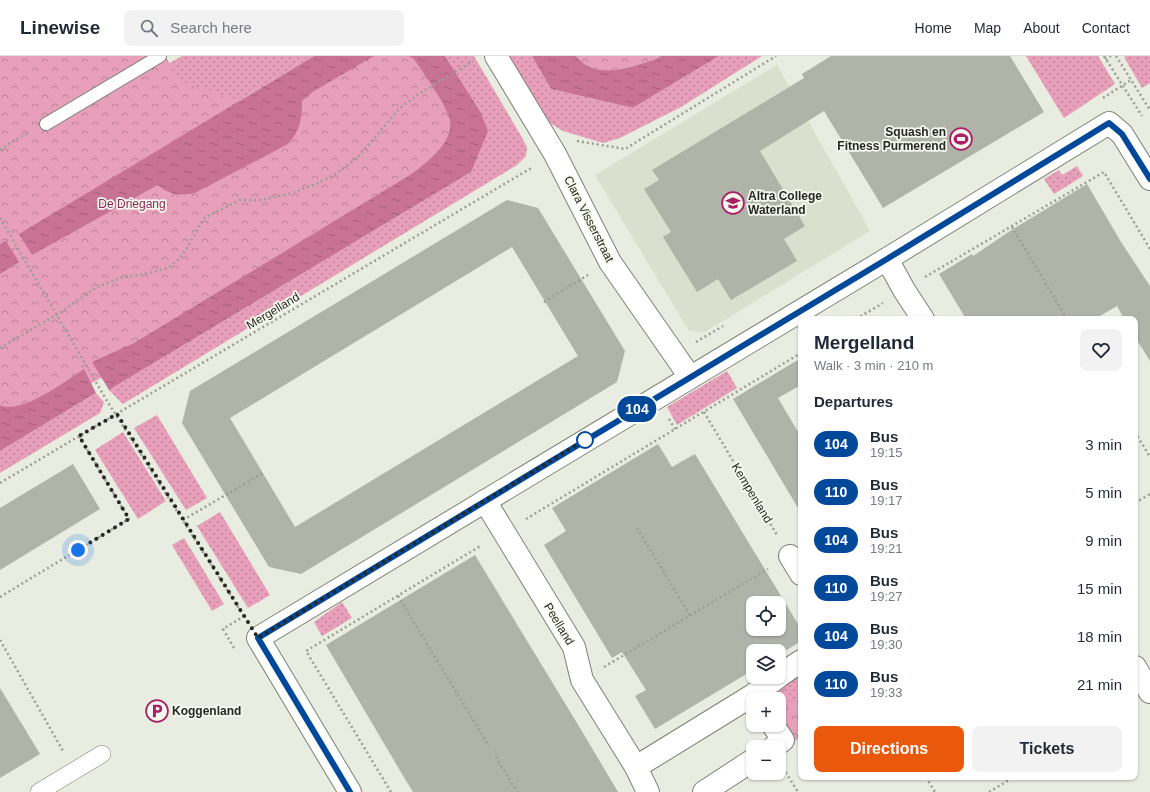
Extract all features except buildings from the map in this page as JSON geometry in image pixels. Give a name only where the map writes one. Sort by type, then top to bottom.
[{"type":"street","name":"Clara Visserstraat","points":[[496,56],[555,154],[610,262],[690,377]]},
{"type":"street","points":[[350,792],[258,638],[887,259],[1109,123],[1122,134],[1150,179]]},
{"type":"street","points":[[887,259],[904,290],[921,316]]},
{"type":"street","name":"Peelland","points":[[485,501],[574,647],[582,680],[636,768],[648,792]]},
{"type":"street","points":[[790,556],[798,569]]},
{"type":"street","points":[[786,672],[798,663]]},
{"type":"street","points":[[1138,672],[1150,692]]},
{"type":"street","points":[[760,692],[770,684]]},
{"type":"street","points":[[636,768],[746,702]]},
{"type":"street","points":[[39,792],[102,754]]},
{"type":"street","points":[[704,792],[746,765]]},
{"type":"lane","points":[[46,124],[160,56]]},
{"type":"path","name":"Mergelland","points":[[0,483],[577,141],[625,149],[776,56]]},
{"type":"path","points":[[1111,56],[1104,58],[1144,119]]},
{"type":"path","points":[[1116,56],[1150,110]]},
{"type":"path","points":[[0,348],[58,314],[97,287],[123,277],[168,268],[178,260],[187,248],[204,218],[240,200],[261,200],[288,194],[314,185],[336,174],[358,156],[400,108],[420,93],[465,66]]},
{"type":"path","points":[[0,150],[11,142],[46,124]]},
{"type":"path","points":[[861,316],[1104,172],[1150,249]]},
{"type":"path","points":[[0,218],[58,314],[107,401],[117,414],[258,638]]},
{"type":"path","points":[[1012,227],[1065,316]]},
{"type":"path","points":[[544,302],[610,262]]},
{"type":"path","name":"Kempenland","points":[[704,412],[790,556]]},
{"type":"path","points":[[0,598],[129,519],[79,436]]},
{"type":"path","points":[[1138,437],[1150,457]]},
{"type":"path","points":[[183,520],[263,473]]},
{"type":"path","points":[[1138,501],[1150,494]]},
{"type":"path","points":[[637,528],[690,615]]},
{"type":"path","points":[[582,680],[790,556]]},
{"type":"path","points":[[398,596],[489,746]]},
{"type":"path","points":[[0,640],[74,771]]},
{"type":"path","points":[[496,757],[517,792]]},
{"type":"path","points":[[786,772],[798,792]]},
{"type":"path","points":[[928,780],[935,792]]},
{"type":"path","points":[[989,792],[1009,780]]},
{"type":"shaded area","name":"Altra College Waterland","points":[[777,65],[870,231],[705,332],[689,331],[595,175]]},
{"type":"green space","name":"De Driegang","points":[[0,56],[165,56],[182,82],[248,105],[334,56],[423,56],[468,134],[447,163],[126,364],[0,435]]},
{"type":"green space","points":[[182,56],[314,56],[144,158],[52,129]]},
{"type":"green space","points":[[445,56],[474,56],[527,147],[526,156],[517,165],[123,404],[109,390],[471,172],[480,111]]},
{"type":"green space","points":[[508,56],[532,56],[551,89],[633,108],[719,56],[762,56],[681,107],[620,138],[603,143],[563,131],[548,122]]},
{"type":"green space","points":[[576,56],[661,56],[654,60],[634,66],[613,70],[603,70],[584,64]]},
{"type":"green space","points":[[1026,56],[1098,56],[1115,84],[1064,118]]},
{"type":"green space","points":[[1150,56],[1150,83],[1142,88],[1124,57]]},
{"type":"green space","points":[[1077,166],[1083,176],[1054,194],[1044,179],[1059,170],[1062,175]]},
{"type":"green space","points":[[727,371],[737,388],[677,425],[667,407]]},
{"type":"green space","points":[[96,393],[104,402],[100,413],[0,473],[0,451]]},
{"type":"green space","points":[[157,415],[207,498],[186,510],[134,428]]},
{"type":"green space","points":[[123,432],[166,501],[138,519],[95,450]]},
{"type":"green space","points":[[220,512],[270,595],[248,608],[197,526]]},
{"type":"green space","points":[[184,538],[224,604],[212,611],[172,545]]},
{"type":"green space","points":[[342,602],[352,618],[322,636],[314,622]]},
{"type":"green space","points":[[798,674],[798,710],[781,684],[786,684],[786,679]]},
{"type":"green space","points":[[778,684],[781,684],[798,708],[798,739],[795,741],[786,728],[786,692],[771,692]]},
{"type":"water","points":[[314,56],[374,56],[314,91],[302,101],[300,124],[288,144],[195,193],[175,194],[166,191],[158,185],[32,255],[19,234]]},
{"type":"water","points":[[409,56],[445,56],[480,111],[488,131],[471,172],[109,390],[92,362],[134,343],[410,175],[437,152],[443,145],[450,129],[448,114],[435,90],[414,59]]},
{"type":"water","points":[[532,56],[576,56],[584,64],[593,68],[613,70],[634,66],[654,60],[661,56],[719,56],[633,108],[551,89]]},
{"type":"water","points":[[6,241],[19,262],[0,274],[0,244]]},
{"type":"water","points":[[84,369],[96,393],[0,451],[0,405],[9,407],[31,401],[55,388]]},
{"type":"bus line","name":"104","points":[[350,792],[258,638],[887,259],[1109,123],[1122,134],[1150,179]]},
{"type":"place","name":"Squash en Fitness Purmerend","points":[[961,139]]},
{"type":"place","name":"Altra College Waterland","points":[[733,203]]},
{"type":"place","name":"Koggenland","points":[[157,711]]},
{"type":"route","points":[[78,550],[129,519],[79,436],[117,414],[258,638],[590,437],[585,440]]}]
